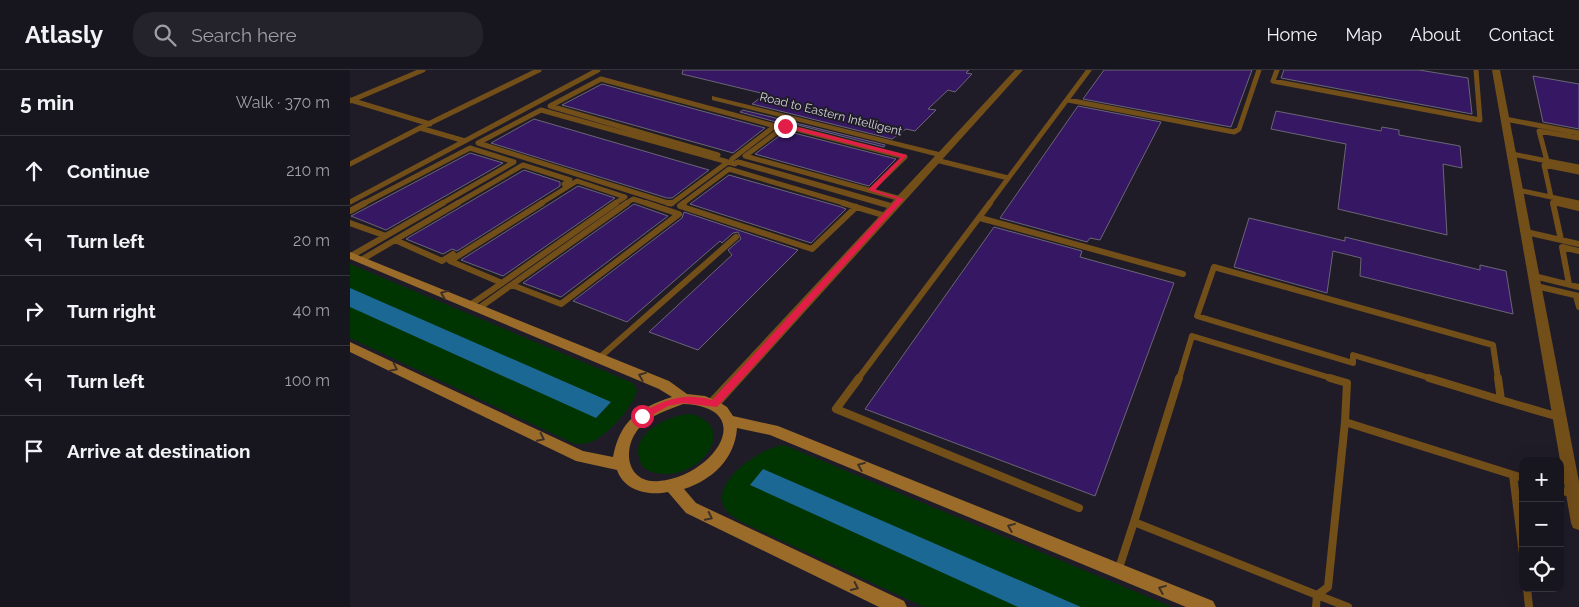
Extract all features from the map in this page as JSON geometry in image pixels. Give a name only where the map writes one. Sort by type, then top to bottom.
[{"type":"main road","points":[[354,257],[664,385],[684,399]]},
{"type":"main road","points":[[350,347],[581,457],[621,465]]},
{"type":"main road","points":[[684,399],[698,399],[713,404],[724,413],[729,421],[728,442],[717,461],[697,477],[672,486],[654,487],[638,483],[626,475],[619,456],[622,442],[636,422],[658,407],[684,399]]},
{"type":"main road","points":[[729,421],[773,430],[1207,607]]},
{"type":"main road","points":[[672,486],[695,510],[898,607]]},
{"type":"street","points":[[713,404],[1020,70]]},
{"type":"street","points":[[1496,70],[1579,523]]},
{"type":"street","name":"Road to Eastern Intelligent","points":[[715,98],[939,158]]},
{"type":"street","points":[[733,161],[897,203]]},
{"type":"lane","points":[[351,101],[423,70]]},
{"type":"lane","points":[[350,164],[539,70]]},
{"type":"lane","points":[[350,202],[598,70]]},
{"type":"lane","points":[[1079,508],[836,409],[1089,70]]},
{"type":"lane","points":[[1068,100],[1234,132],[1239,129],[1259,70]]},
{"type":"lane","points":[[1277,70],[1273,81],[1480,120],[1476,70]]},
{"type":"lane","points":[[733,161],[540,110],[478,144],[671,204],[733,161],[775,126],[601,79],[550,106],[733,161]]},
{"type":"lane","points":[[351,101],[430,124]]},
{"type":"lane","points":[[1505,119],[1579,133]]},
{"type":"lane","points":[[871,190],[905,157],[785,126],[745,156],[871,190],[897,203]]},
{"type":"lane","points":[[420,128],[465,141]]},
{"type":"lane","points":[[1547,161],[1539,131],[1579,138]]},
{"type":"lane","points":[[350,211],[470,148],[514,162],[386,236],[354,257]]},
{"type":"lane","points":[[1512,154],[1579,167]]},
{"type":"lane","points":[[939,158],[1008,178]]},
{"type":"lane","points":[[354,257],[394,240],[523,165],[570,180],[442,261],[394,240]]},
{"type":"lane","points":[[1551,197],[1544,165],[1579,172]]},
{"type":"lane","points":[[856,207],[812,249],[680,206],[729,169],[856,207],[886,216]]},
{"type":"lane","points":[[475,307],[502,283],[625,197],[577,181],[450,262],[502,283]]},
{"type":"lane","points":[[1518,190],[1579,202]]},
{"type":"lane","points":[[475,307],[512,285],[633,199],[679,214],[561,304],[512,285]]},
{"type":"lane","points":[[1561,240],[1553,202],[1579,208]]},
{"type":"lane","points":[[980,218],[1183,274]]},
{"type":"lane","points":[[350,223],[386,236]]},
{"type":"lane","points":[[1526,232],[1579,244]]},
{"type":"lane","points":[[599,358],[736,237]]},
{"type":"lane","points":[[1570,284],[1562,247],[1579,251]]},
{"type":"lane","points":[[1501,400],[1493,345],[1214,267],[1197,316],[1352,363],[1353,355],[1501,400],[1560,417]]},
{"type":"lane","points":[[1535,281],[1570,284],[1579,287]]},
{"type":"lane","points":[[1535,281],[1577,296],[1579,307]]},
{"type":"lane","points":[[1118,571],[1192,336],[1347,383],[1345,422],[1328,586],[1317,595],[1316,607]]},
{"type":"lane","points":[[1345,422],[1519,477]]},
{"type":"lane","points":[[1513,475],[1522,547]]},
{"type":"lane","points":[[1564,491],[1574,494]]},
{"type":"lane","points":[[1134,522],[1348,607]]},
{"type":"lane","points":[[1527,592],[1529,607]]},
{"type":"green space","points":[[350,264],[633,383],[637,390],[635,397],[619,420],[605,434],[585,444],[575,444],[350,338]]},
{"type":"green space","points":[[691,414],[707,422],[713,432],[712,445],[705,456],[693,466],[677,473],[661,474],[644,468],[639,457],[639,447],[643,438],[659,423],[670,418]]},
{"type":"green space","points":[[784,445],[1172,607],[924,607],[750,526],[727,512],[723,505],[722,495],[733,475],[753,458],[775,447]]},
{"type":"water","points":[[350,288],[611,402],[596,418],[350,307]]},
{"type":"water","points":[[763,469],[1081,607],[1018,607],[750,485]]},
{"type":"building","points":[[683,70],[969,70],[966,73],[972,74],[955,92],[948,90],[928,109],[936,110],[915,131],[906,129],[892,139],[752,104],[765,94],[682,74]]},
{"type":"building","points":[[1104,70],[1252,70],[1231,127],[1083,99]]},
{"type":"building","points":[[1284,70],[1419,70],[1468,78],[1472,114],[1281,78]]},
{"type":"building","points":[[1533,76],[1579,84],[1579,129],[1543,122]]},
{"type":"building","points":[[602,84],[765,128],[733,153],[562,105]]},
{"type":"building","points":[[1078,106],[1161,122],[1100,240],[1090,238],[1087,242],[1000,218]]},
{"type":"building","points":[[743,110],[885,145],[884,147],[786,122],[779,125],[776,122],[740,112]]},
{"type":"building","points":[[1276,111],[1381,131],[1382,127],[1399,130],[1399,135],[1460,146],[1462,168],[1443,164],[1447,235],[1338,209],[1346,144],[1271,129]]},
{"type":"building","points":[[534,119],[709,170],[672,198],[667,198],[491,143]]},
{"type":"building","points":[[786,131],[896,159],[869,186],[755,154]]},
{"type":"building","points":[[470,153],[503,163],[386,230],[351,216]]},
{"type":"building","points":[[524,170],[560,182],[560,186],[457,251],[452,249],[443,254],[406,239]]},
{"type":"building","points":[[729,175],[846,209],[811,243],[690,204]]},
{"type":"building","points":[[578,186],[615,198],[503,276],[461,260]]},
{"type":"building","points":[[634,204],[668,216],[561,297],[523,283]]},
{"type":"building","points":[[684,212],[798,250],[698,350],[649,332],[732,255],[728,250],[741,239],[738,232],[733,233],[722,243],[720,241],[627,322],[573,301],[682,218]]},
{"type":"building","points":[[1249,218],[1345,241],[1345,237],[1480,270],[1480,265],[1506,271],[1513,314],[1360,276],[1361,258],[1333,251],[1327,293],[1234,267]]},
{"type":"building","points":[[994,227],[1082,251],[1080,257],[1174,283],[1095,496],[865,409]]},
{"type":"route","points":[[642,416],[674,401],[698,399],[713,404],[901,199],[871,190],[905,157],[785,126]]}]
